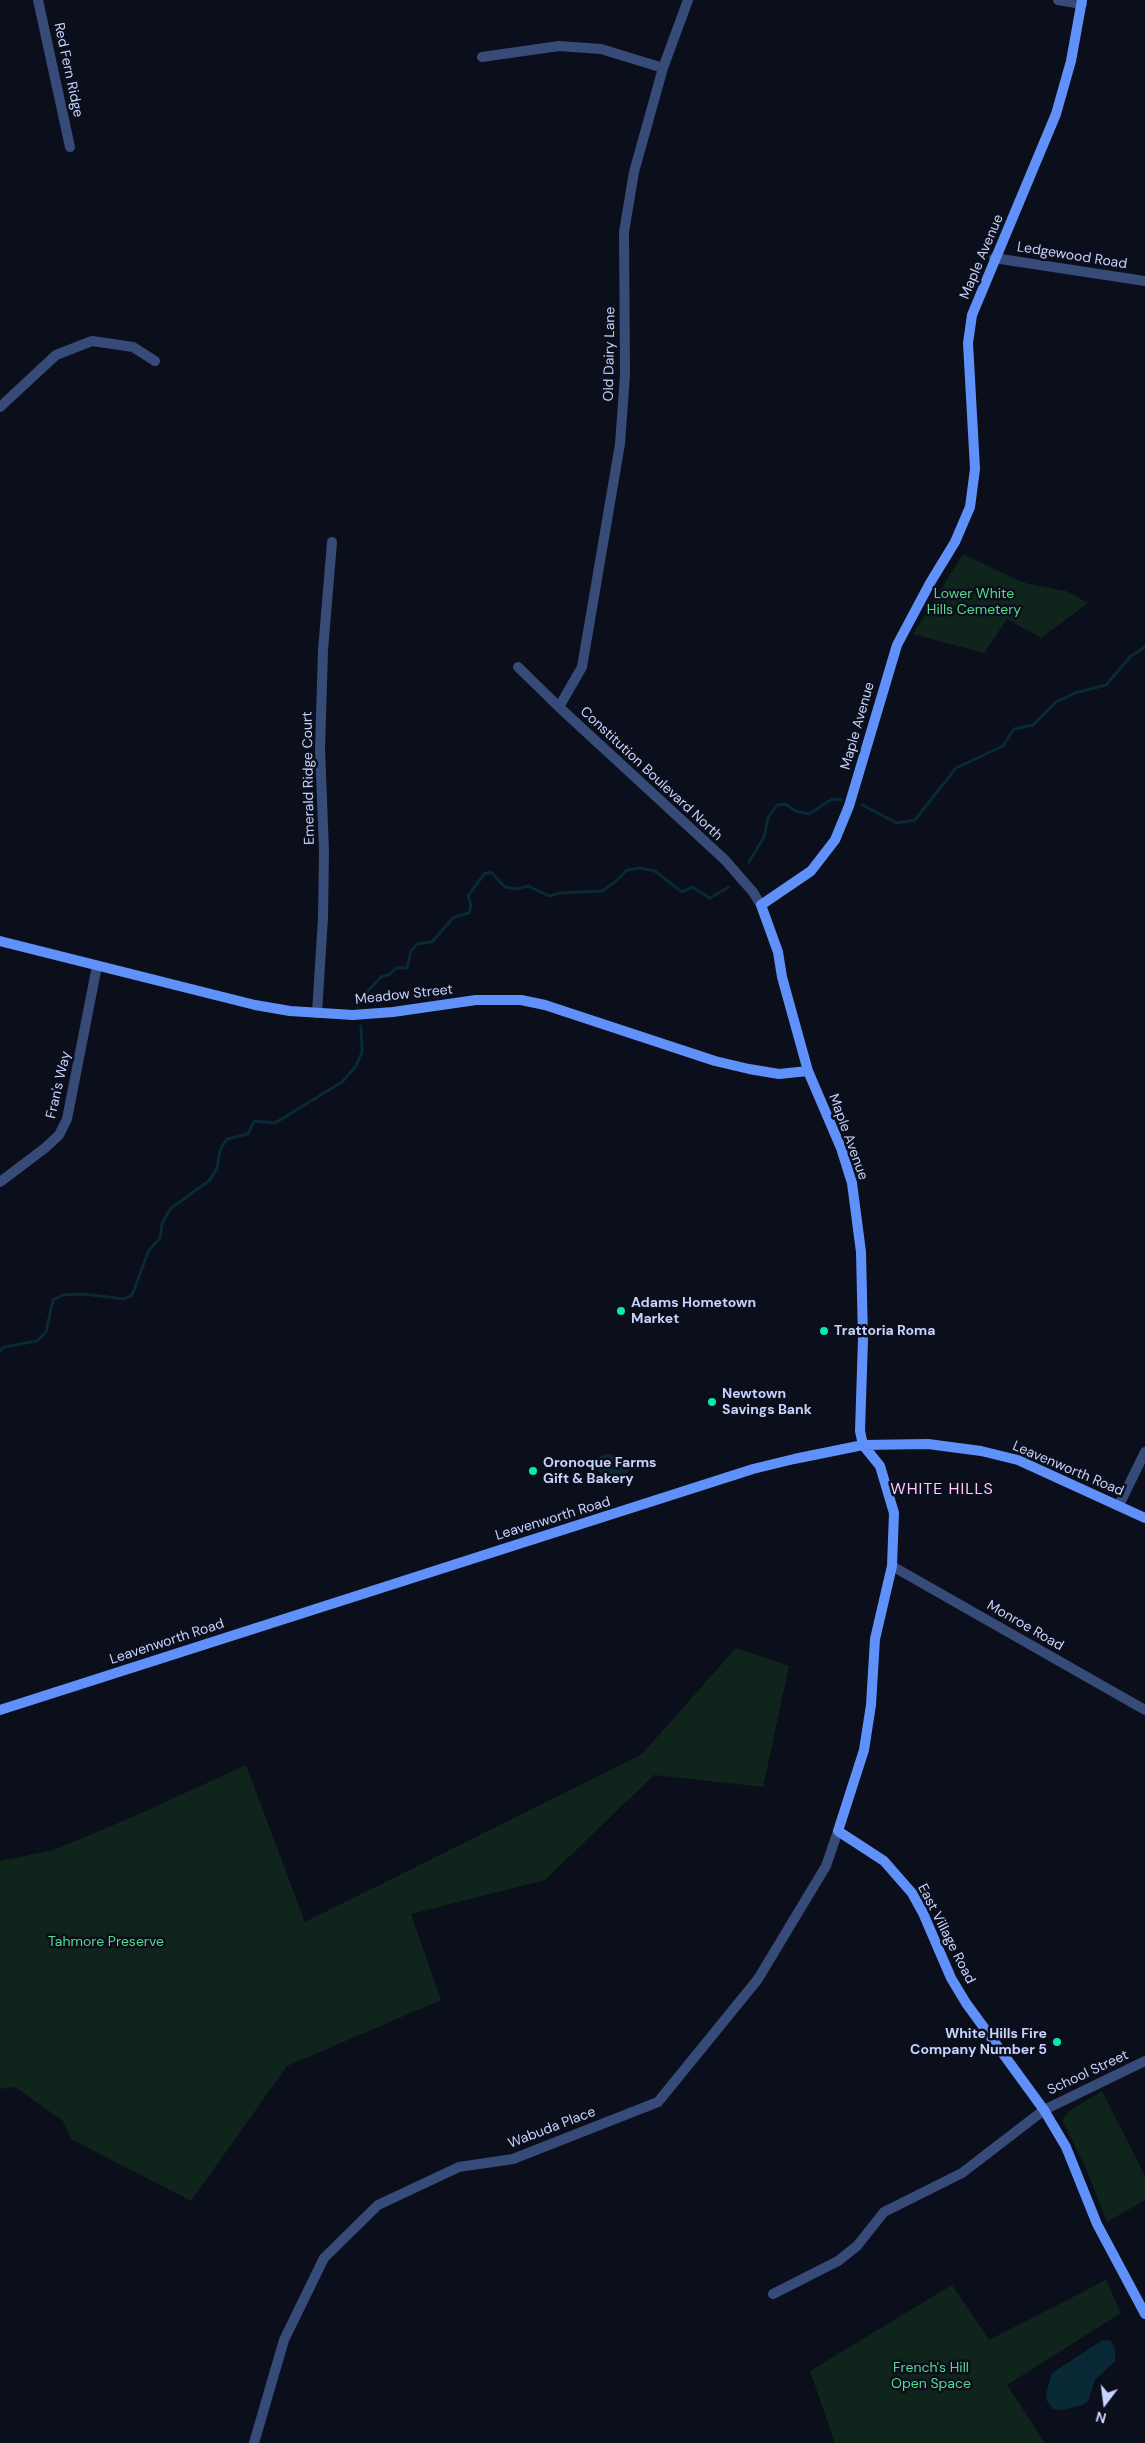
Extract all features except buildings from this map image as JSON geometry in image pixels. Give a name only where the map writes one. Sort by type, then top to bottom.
[{"type":"main road","name":"Maple Avenue","points":[[863,1445],[860,1432],[862,1339],[858,1220],[852,1184],[841,1148],[808,1072],[782,977],[778,952],[761,905],[811,871],[836,840],[849,806],[897,645],[930,583],[955,542],[970,507],[975,469],[968,343],[972,315],[994,258],[1018,210],[1056,114],[1071,61],[1082,2]]},
{"type":"main road","name":"Meadow Street","points":[[0,941],[255,1005],[317,1014],[373,1013],[476,1000],[522,1000],[545,1005],[715,1061],[749,1070],[779,1074],[808,1072]]},
{"type":"main road","name":"Leavenworth Road","points":[[0,1710],[753,1469],[863,1445],[928,1444],[980,1451],[1026,1463],[1145,1518]]},
{"type":"main road","points":[[838,1831],[864,1750],[871,1705],[874,1640],[892,1566],[894,1513],[880,1466],[863,1445]]},
{"type":"main road","name":"East Village Road","points":[[838,1831],[884,1861],[912,1893],[926,1919],[951,1978],[966,2003],[1044,2110],[1066,2147],[1096,2224],[1145,2314]]},
{"type":"street","name":"Red Fern Ridge","points":[[38,0],[70,147]]},
{"type":"street","name":"Old Dairy Lane","points":[[559,707],[582,668],[620,444],[625,375],[624,232],[634,172],[662,68],[688,0]]},
{"type":"street","points":[[1058,0],[1082,2]]},
{"type":"street","points":[[482,57],[559,46],[600,49],[662,68]]},
{"type":"street","name":"Ledgewood Road","points":[[994,258],[1145,281]]},
{"type":"street","points":[[0,407],[56,355],[92,341],[133,346],[155,361]]},
{"type":"street","name":"Emerald Ridge Court","points":[[317,1014],[323,918],[324,851],[320,749],[323,651],[332,542]]},
{"type":"street","name":"Constitution Boulevard North","points":[[518,667],[725,860],[753,892],[761,905]]},
{"type":"street","name":"Fran's Way","points":[[0,1182],[52,1142],[59,1135],[67,1119],[97,966]]},
{"type":"street","points":[[1119,1505],[1145,1452]]},
{"type":"street","name":"Monroe Road","points":[[892,1566],[1145,1710]]},
{"type":"street","name":"Wabuda Place","points":[[254,2443],[284,2340],[324,2258],[378,2205],[443,2174],[459,2167],[513,2159],[658,2102],[758,1979],[826,1866],[838,1831]]},
{"type":"street","name":"School Street","points":[[773,2294],[838,2261],[857,2246],[884,2212],[962,2173],[1044,2110],[1145,2062]]},
{"type":"green space","name":"Lower White Hills Cemetery","points":[[963,554],[1028,584],[1066,591],[1088,603],[1041,638],[1007,619],[984,653],[913,634]]},
{"type":"green space","name":"Tahmore Preserve","points":[[736,1648],[789,1666],[763,1787],[654,1775],[545,1880],[411,1914],[441,2000],[287,2066],[191,2201],[71,2139],[63,2121],[15,2087],[0,2089],[0,1861],[54,1850],[137,1815],[246,1765],[305,1922],[642,1754]]},
{"type":"green space","points":[[1102,2091],[1145,2176],[1145,2200],[1107,2222],[1087,2171],[1062,2120],[1069,2111]]},
{"type":"green space","name":"French's Hill Open Space","points":[[1106,2280],[1121,2313],[1007,2385],[1045,2443],[835,2443],[810,2371],[952,2285],[989,2340]]},
{"type":"water","points":[[608,1454],[631,1460],[632,1469],[622,1476],[603,1476],[598,1470],[600,1456]]},
{"type":"water","points":[[1101,2341],[1111,2341],[1115,2350],[1115,2361],[1095,2380],[1088,2401],[1082,2405],[1063,2410],[1053,2409],[1047,2401],[1046,2394],[1052,2373]]},
{"type":"waterway","points":[[862,805],[897,823],[915,820],[956,768],[1003,746],[1014,729],[1033,725],[1056,702],[1075,693],[1106,685],[1131,656],[1145,647]]},
{"type":"waterway","points":[[749,862],[764,837],[768,818],[777,805],[785,804],[796,811],[809,814],[832,799],[841,800]]},
{"type":"waterway","points":[[363,1002],[366,993],[381,977],[390,974],[396,968],[407,968],[411,951],[417,944],[432,942],[454,917],[469,913],[471,905],[468,896],[484,874],[491,872],[505,887],[516,889],[528,886],[549,896],[560,893],[602,891],[627,870],[640,868],[655,871],[682,892],[692,887],[710,898],[729,887]]},
{"type":"waterway","points":[[0,1351],[4,1347],[37,1341],[46,1332],[53,1300],[63,1295],[84,1294],[124,1299],[132,1295],[149,1250],[160,1238],[162,1224],[170,1209],[210,1180],[217,1168],[220,1150],[227,1139],[248,1134],[254,1121],[275,1123],[342,1082],[356,1066],[362,1052],[361,1026]]},
{"type":"place","name":"Adams Hometown Market","points":[[621,1311]]},
{"type":"place","name":"Trattoria Roma","points":[[824,1331]]},
{"type":"place","name":"Newtown Savings Bank","points":[[712,1402]]},
{"type":"place","name":"Oronoque Farms Gift & Bakery","points":[[533,1471]]},
{"type":"place","name":"White Hills Fire Company Number 5","points":[[1057,2042]]},
{"type":"district","name":"WHITE HILLS","points":[[942,1490]]}]
